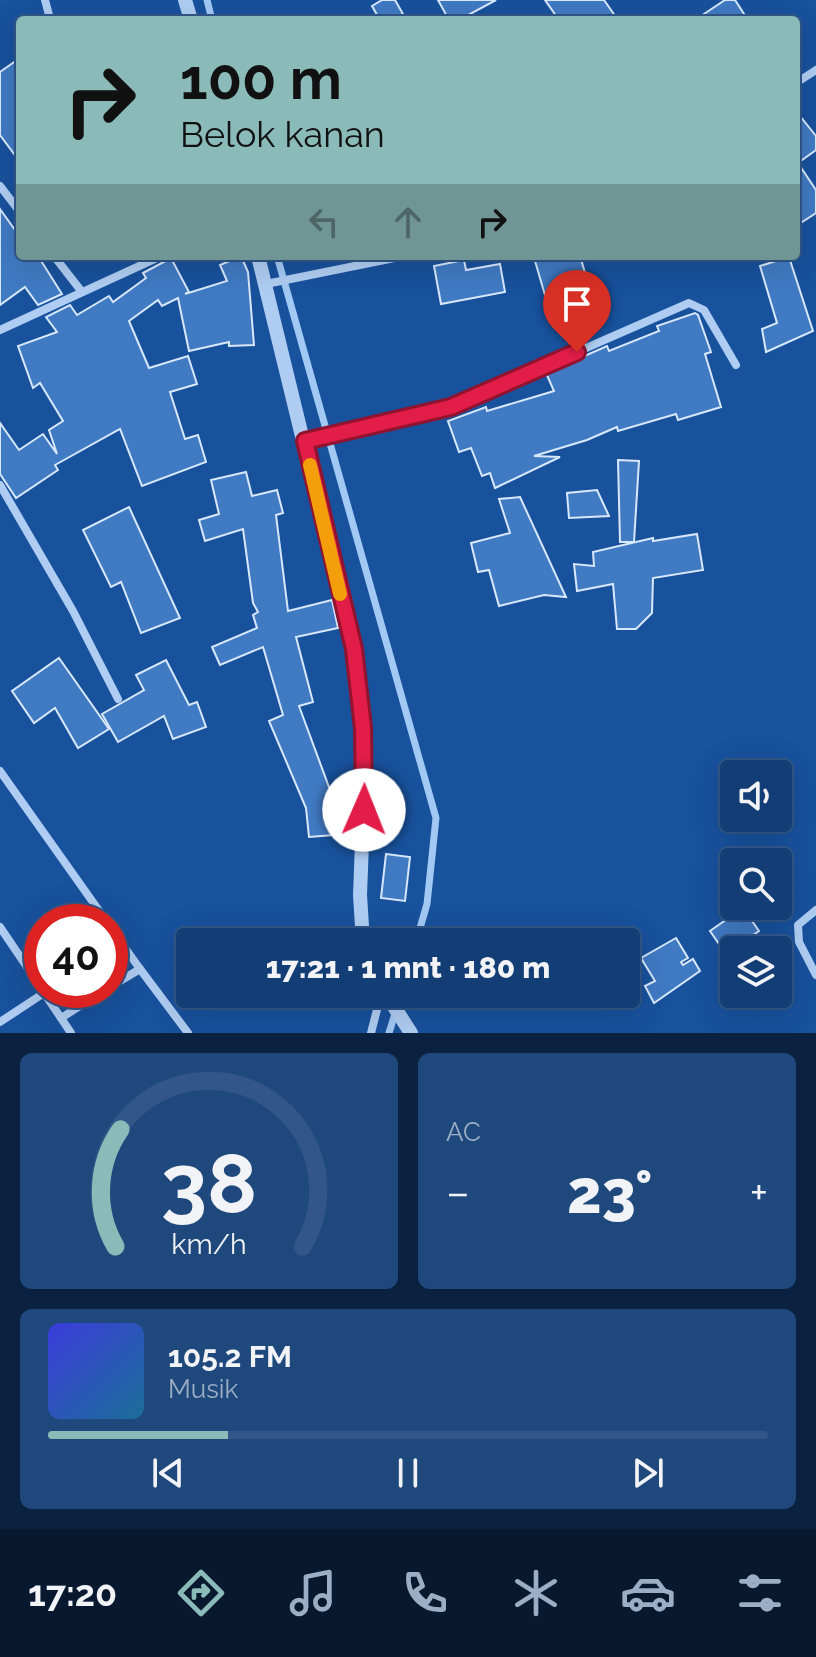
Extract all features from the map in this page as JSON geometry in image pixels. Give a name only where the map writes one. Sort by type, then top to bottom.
[{"type":"street","points":[[45,0],[49,15]]},
{"type":"street","points":[[0,186],[16,207]]},
{"type":"street","points":[[57,260],[82,292]]},
{"type":"street","points":[[0,330],[152,260]]},
{"type":"street","points":[[260,260],[272,282],[311,440],[354,649],[365,764],[360,895],[362,928]]},
{"type":"street","points":[[272,282],[383,260]]},
{"type":"street","points":[[311,440],[451,407],[689,303],[704,310],[736,365]]},
{"type":"street","points":[[0,485],[73,611],[118,699]]},
{"type":"street","points":[[0,771],[94,904]]},
{"type":"street","points":[[816,910],[798,925],[799,942],[816,975]]},
{"type":"street","points":[[0,927],[24,963]]},
{"type":"street","points":[[128,952],[188,1033]]},
{"type":"street","points":[[128,976],[140,969]]},
{"type":"street","points":[[0,1022],[24,1005]]},
{"type":"street","points":[[54,1008],[71,1033]]},
{"type":"street","points":[[61,1018],[77,1008]]},
{"type":"street","points":[[371,1033],[379,1008]]},
{"type":"street","points":[[393,1008],[411,1033]]},
{"type":"building","points":[[382,0],[395,0],[403,14],[378,16],[372,6]]},
{"type":"building","points":[[438,0],[496,0],[466,16],[447,16]]},
{"type":"building","points":[[545,0],[604,0],[615,16],[556,16]]},
{"type":"building","points":[[725,0],[735,0],[745,16],[701,16]]},
{"type":"building","points":[[16,61],[16,157],[0,135],[0,72]]},
{"type":"building","points":[[800,116],[816,136],[816,150],[800,162]]},
{"type":"building","points":[[800,166],[816,190],[816,213],[800,223]]},
{"type":"building","points":[[0,209],[16,231],[16,260],[41,260],[62,294],[38,305],[25,287],[0,305]]},
{"type":"building","points":[[167,260],[172,260],[189,292],[185,294],[227,281],[220,265],[243,260],[248,272],[254,345],[229,346],[229,342],[189,351],[178,298],[162,306],[158,300],[129,321],[149,368],[188,356],[197,384],[170,392],[185,439],[198,435],[206,462],[142,486],[120,429],[55,465],[58,470],[16,498],[0,474],[0,423],[19,450],[43,434],[57,454],[49,430],[63,421],[40,383],[33,388],[18,346],[57,332],[46,317],[70,305],[77,315],[109,296],[113,302],[146,278],[143,273]]},
{"type":"building","points":[[464,260],[466,270],[500,264],[505,292],[441,304],[434,266]]},
{"type":"building","points":[[581,260],[595,306],[552,319],[535,261]]},
{"type":"building","points":[[790,260],[813,331],[766,352],[762,329],[777,323],[760,266]]},
{"type":"building","points":[[695,313],[711,352],[705,354],[721,407],[678,420],[676,414],[618,431],[617,427],[534,456],[560,457],[495,488],[490,473],[482,476],[471,448],[459,452],[448,421],[486,407],[487,411],[554,391],[546,373],[607,346],[609,351],[659,331],[657,326]]},
{"type":"building","points":[[618,460],[639,461],[634,542],[620,542]]},
{"type":"building","points":[[246,472],[252,496],[277,490],[283,513],[276,515],[288,611],[332,600],[338,628],[296,637],[313,702],[299,706],[333,798],[334,835],[309,837],[306,808],[269,721],[283,715],[263,647],[220,665],[212,647],[257,628],[253,615],[258,612],[253,603],[243,529],[205,541],[199,520],[219,514],[211,480]]},
{"type":"building","points":[[597,490],[609,516],[569,518],[567,493]]},
{"type":"building","points":[[520,497],[566,597],[544,595],[499,606],[489,570],[478,572],[471,543],[510,533],[499,499]]},
{"type":"building","points":[[129,507],[180,618],[141,633],[121,582],[111,587],[83,530]]},
{"type":"building","points":[[697,534],[703,570],[653,578],[652,613],[636,629],[617,629],[613,584],[577,591],[574,564],[594,566],[593,552],[653,538],[653,541]]},
{"type":"building","points":[[59,658],[109,729],[78,748],[55,708],[34,723],[12,691]]},
{"type":"building","points":[[166,660],[189,705],[197,702],[206,727],[173,739],[164,716],[118,742],[102,714],[144,690],[136,675]]},
{"type":"building","points":[[386,854],[410,857],[405,901],[381,898]]},
{"type":"building","points":[[726,920],[751,920],[759,931],[752,936],[720,936],[720,945],[710,931]]},
{"type":"building","points":[[676,938],[688,958],[681,962],[683,965],[693,959],[700,971],[654,1003],[645,986],[655,981],[641,958]]},
{"type":"waterway","points":[[207,0],[211,16]]},
{"type":"waterway","points":[[278,260],[436,818],[427,904],[420,928]]},
{"type":"waterway","points":[[389,1033],[397,1008]]},
{"type":"slow traffic","points":[[310,465],[340,594]]},
{"type":"route","points":[[364,810],[363,728],[354,649],[305,441],[451,407],[577,352]]}]
